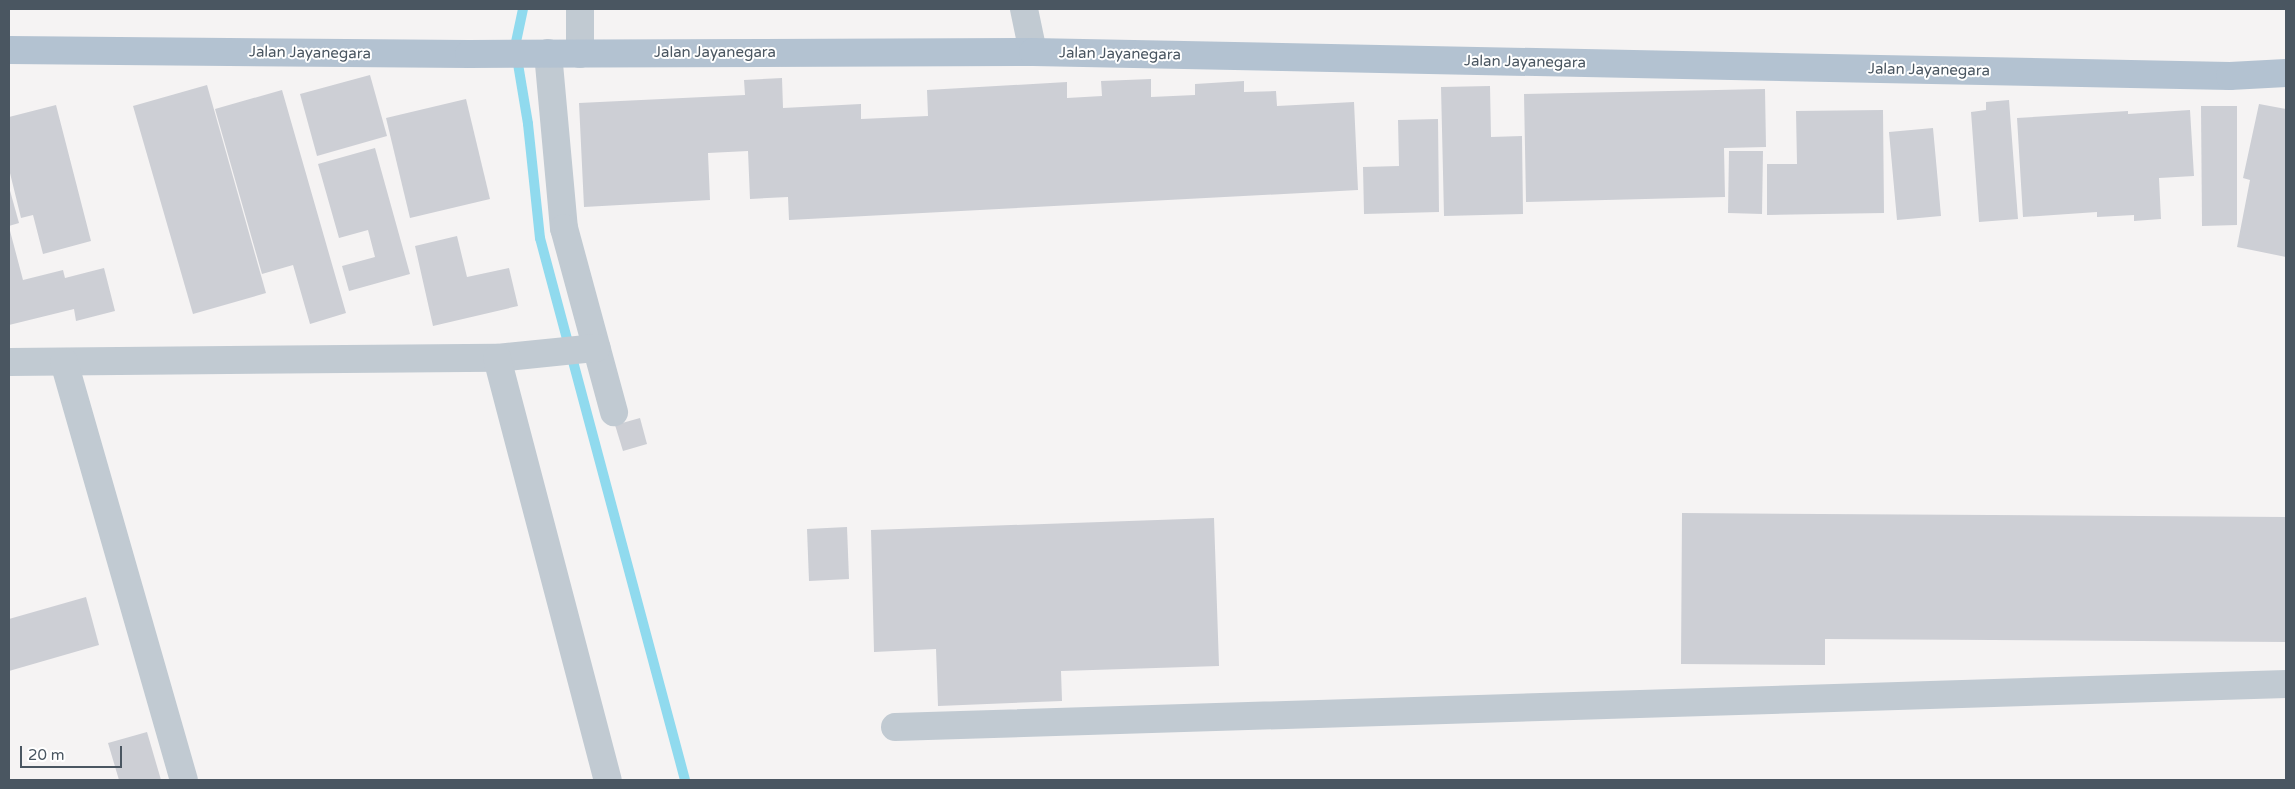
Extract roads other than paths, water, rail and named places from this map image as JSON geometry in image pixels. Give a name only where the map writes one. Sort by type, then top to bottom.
[{"type":"main road","name":"Jalan Jayanegara","points":[[9,50],[469,54],[1033,52],[2230,76],[2286,73]]},
{"type":"main road","name":"Jalan Jayanegara","points":[[2230,76],[2286,92]]},
{"type":"street","points":[[580,9],[580,54]]},
{"type":"street","points":[[1024,9],[1033,52]]},
{"type":"street","points":[[542,54],[564,228],[588,349],[614,412]]},
{"type":"street","points":[[9,362],[509,357],[588,349]]},
{"type":"street","points":[[509,357],[608,780]]},
{"type":"street","points":[[64,362],[184,780]]},
{"type":"street","points":[[895,726],[2286,684]]},
{"type":"waterway","points":[[523,9],[515,46],[528,124],[540,238],[685,780]]}]
